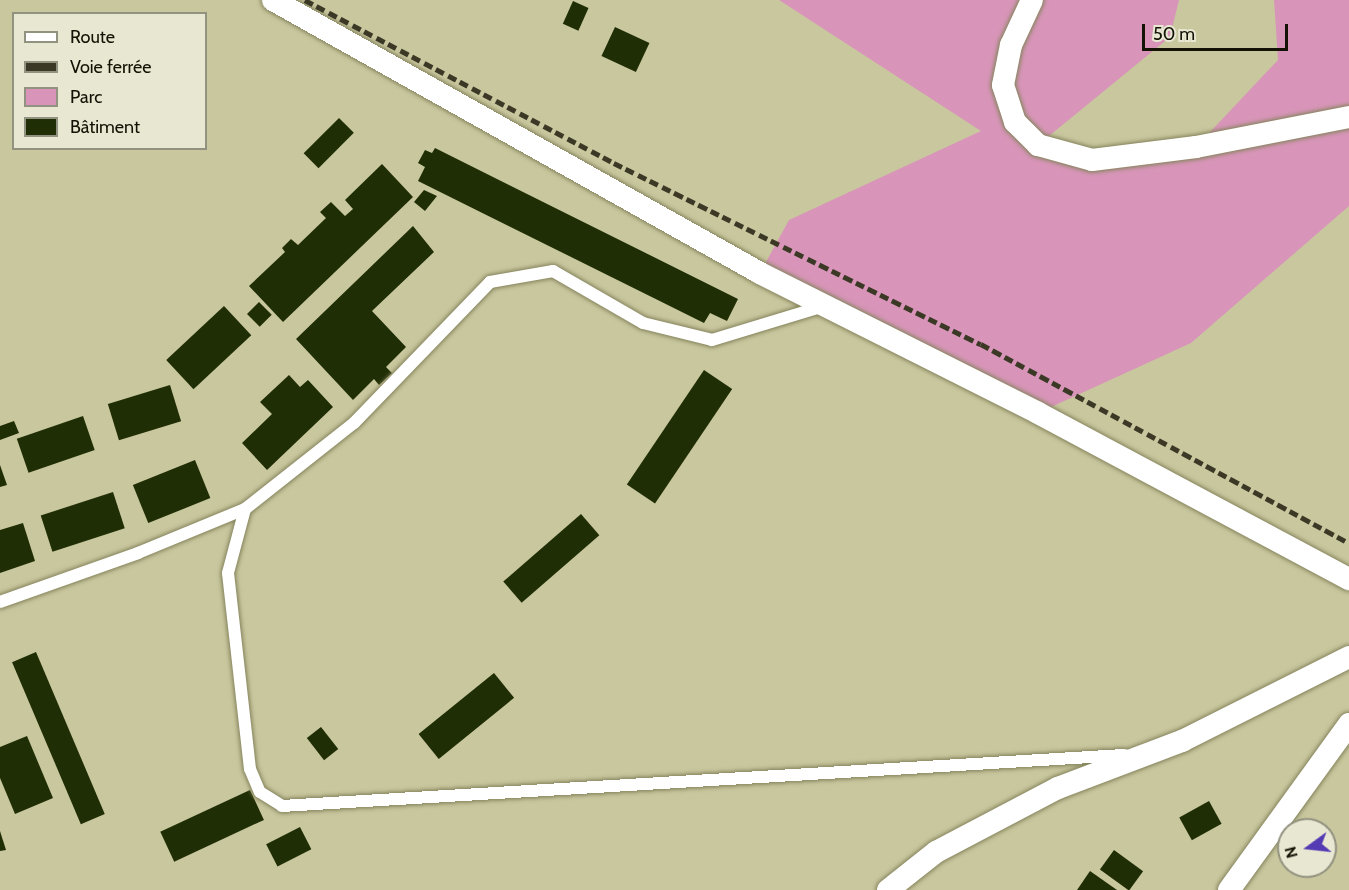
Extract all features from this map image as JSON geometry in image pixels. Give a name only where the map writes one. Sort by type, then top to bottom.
[{"type":"street","points":[[273,0],[825,306],[1038,413],[1349,579]]},
{"type":"street","points":[[1032,0],[1011,45],[1003,85],[1015,122],[1038,145],[1092,160],[1196,147],[1349,117]]},
{"type":"street","points":[[888,890],[936,852],[1058,788],[1140,754],[1182,741],[1349,657]]},
{"type":"street","points":[[1229,890],[1349,724]]},
{"type":"lane","points":[[0,602],[138,553],[245,509],[354,423],[490,282],[553,271],[643,323],[712,340],[825,306]]},
{"type":"lane","points":[[245,509],[228,573],[250,769],[260,792],[282,806],[1140,754]]},
{"type":"green space","points":[[779,0],[1179,0],[1170,37],[1038,145],[1092,160],[1196,147],[1278,60],[1274,0],[1349,0],[1349,206],[1191,343],[1038,413],[760,273],[789,220],[981,131]]},
{"type":"building","points":[[573,1],[589,8],[578,31],[563,24]]},
{"type":"building","points":[[615,27],[649,43],[636,72],[601,56]]},
{"type":"building","points":[[339,118],[354,133],[318,168],[304,153]]},
{"type":"building","points":[[435,148],[738,299],[727,321],[710,313],[704,323],[418,181],[425,167],[418,163],[425,150],[432,153]]},
{"type":"building","points":[[382,164],[413,197],[283,322],[249,286],[285,252],[282,248],[291,239],[298,245],[326,218],[320,212],[331,202],[345,216],[353,209],[345,200]]},
{"type":"building","points":[[424,190],[437,196],[425,211],[414,202]]},
{"type":"building","points":[[413,226],[434,252],[372,311],[406,347],[386,367],[392,373],[379,385],[374,379],[353,400],[296,339]]},
{"type":"building","points":[[259,302],[272,315],[260,327],[247,314]]},
{"type":"building","points":[[224,306],[251,335],[194,389],[166,360]]},
{"type":"building","points":[[704,370],[732,389],[655,503],[627,484]]},
{"type":"building","points":[[289,375],[300,387],[308,380],[333,407],[267,470],[242,443],[272,414],[260,402]]},
{"type":"building","points":[[170,385],[181,421],[119,440],[108,404]]},
{"type":"building","points":[[83,416],[95,450],[29,473],[17,439]]},
{"type":"building","points":[[14,421],[19,433],[0,440],[0,426]]},
{"type":"building","points":[[195,460],[210,498],[148,523],[133,485]]},
{"type":"building","points":[[0,465],[7,485],[0,487]]},
{"type":"building","points":[[113,492],[125,528],[52,552],[41,515]]},
{"type":"building","points":[[581,514],[599,535],[522,603],[503,582]]},
{"type":"building","points":[[23,523],[35,561],[0,573],[0,530]]},
{"type":"building","points":[[36,652],[105,814],[81,824],[12,662]]},
{"type":"building","points":[[494,673],[514,698],[439,759],[419,734]]},
{"type":"building","points":[[321,727],[338,749],[324,760],[307,738]]},
{"type":"building","points":[[27,736],[53,798],[15,814],[0,778],[0,747]]},
{"type":"building","points":[[250,790],[264,820],[174,862],[160,832]]},
{"type":"building","points":[[1209,801],[1222,824],[1192,840],[1179,817]]},
{"type":"building","points":[[300,827],[311,849],[277,867],[266,844]]},
{"type":"building","points":[[0,831],[6,850],[0,851]]},
{"type":"building","points":[[1114,850],[1143,871],[1128,890],[1100,869]]},
{"type":"building","points":[[1090,871],[1117,890],[1077,890]]},
{"type":"railway","points":[[305,0],[614,163],[981,344],[1349,543]]}]
